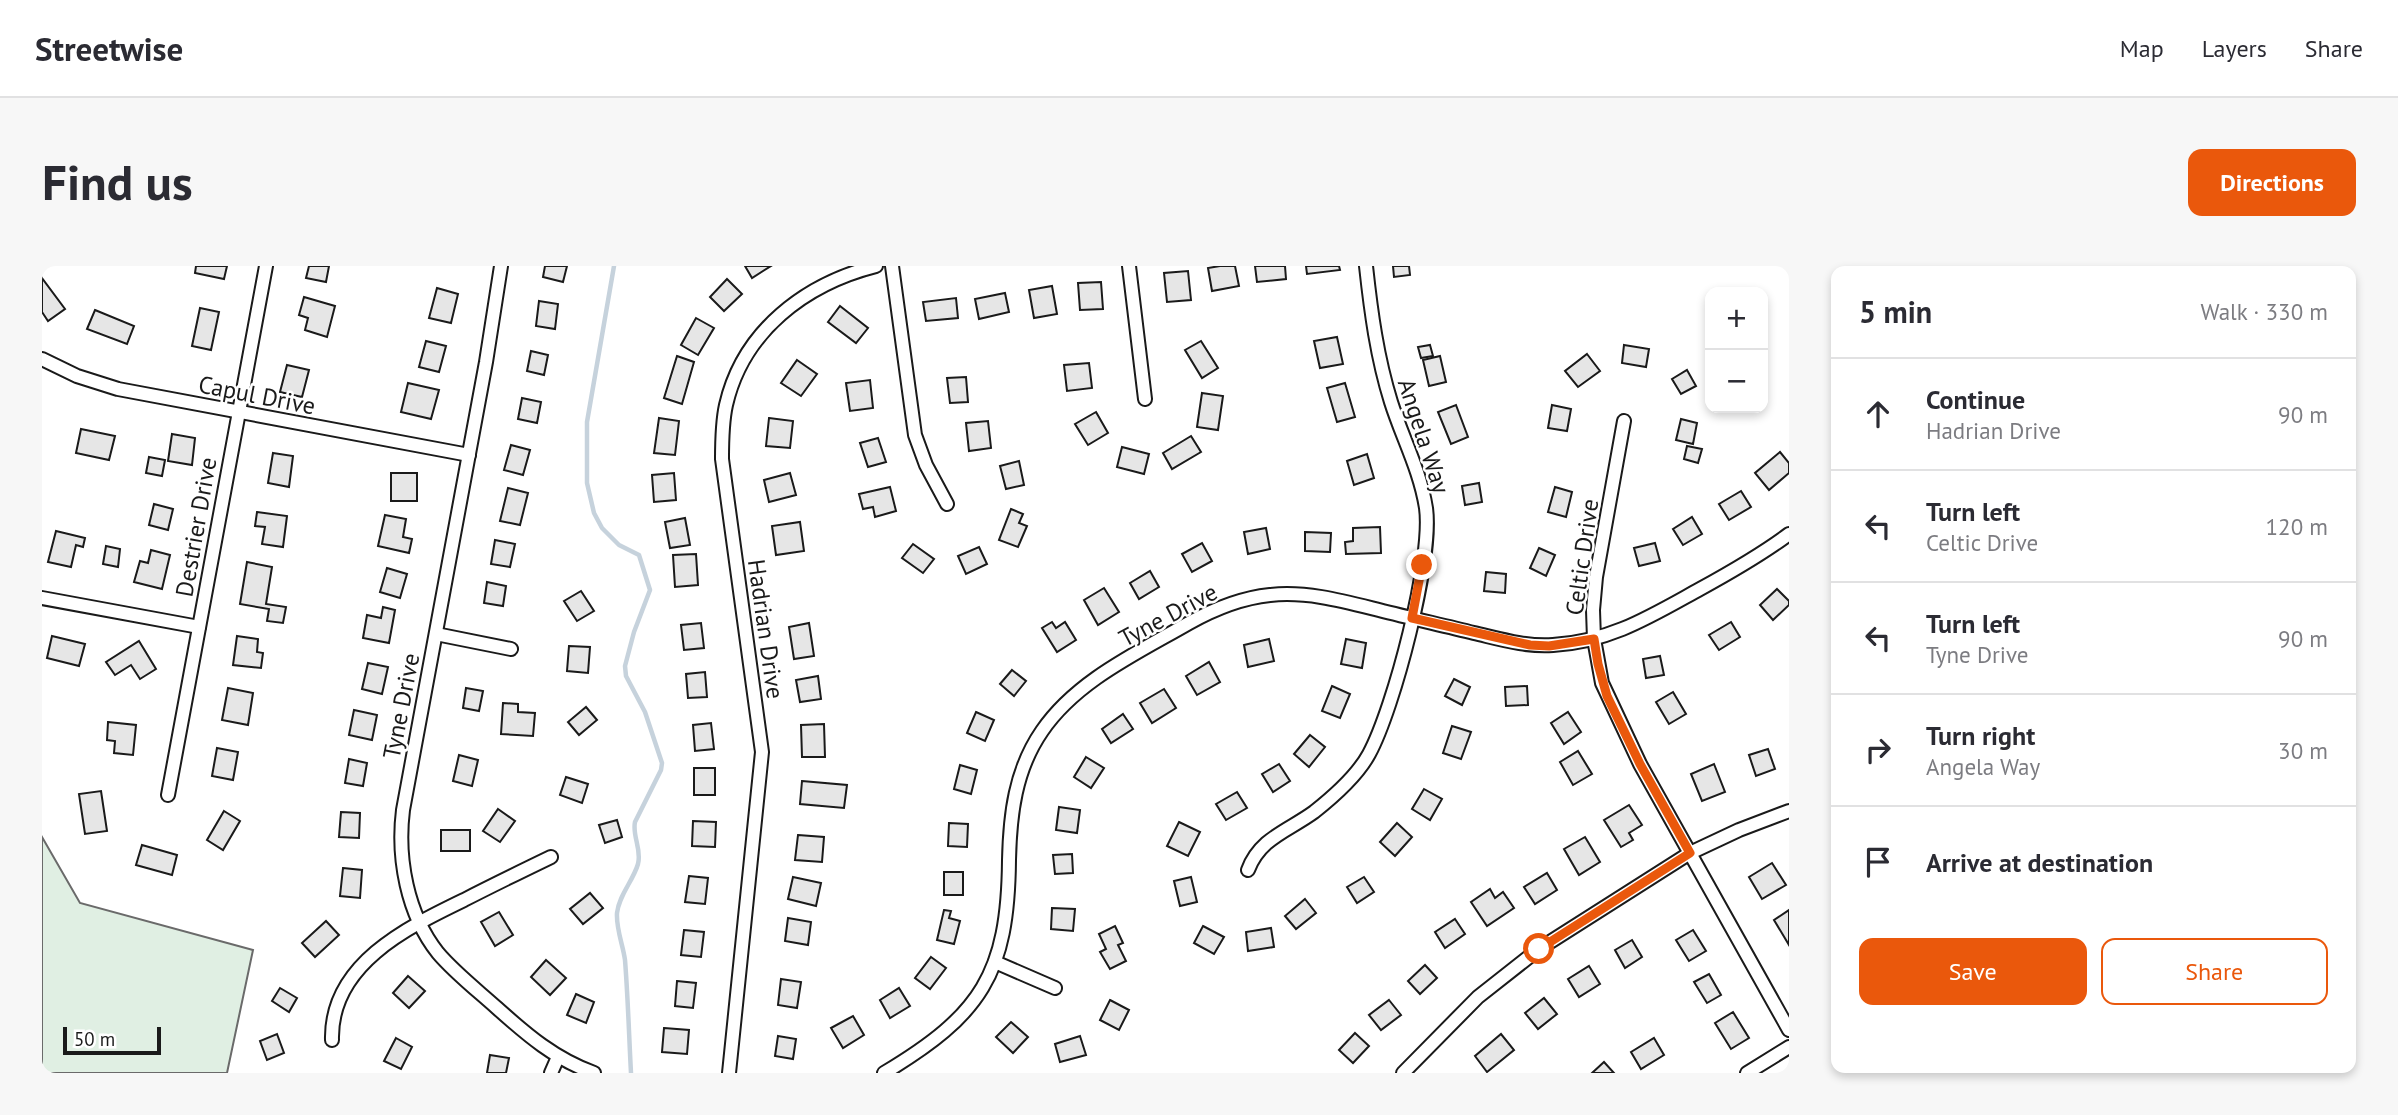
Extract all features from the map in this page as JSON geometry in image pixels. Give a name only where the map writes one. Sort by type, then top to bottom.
[{"type":"street","name":"Destrier Drive","points":[[168,795],[266,266]]},
{"type":"street","name":"Tyne Drive","points":[[501,266],[401,826],[405,875],[410,896],[427,938],[453,969],[526,1034],[558,1057],[594,1073]]},
{"type":"street","name":"Hadrian Drive","points":[[729,1073],[762,752],[722,458],[723,420],[736,374],[749,349],[772,322],[820,286],[876,266]]},
{"type":"street","points":[[892,266],[915,435],[926,465],[947,504]]},
{"type":"street","points":[[1129,266],[1145,399]]},
{"type":"street","name":"Angela Way","points":[[1248,870],[1261,848],[1314,811],[1359,768],[1368,755],[1388,706],[1412,618],[1427,537],[1426,511],[1419,479],[1382,370],[1371,314],[1366,266]]},
{"type":"street","name":"Capul Drive","points":[[42,359],[77,376],[118,390],[469,455]]},
{"type":"street","name":"Celtic Drive","points":[[1624,421],[1596,578],[1593,610],[1598,664],[1607,696],[1640,764],[1789,1030]]},
{"type":"street","name":"Tyne Drive","points":[[884,1073],[929,1046],[960,1019],[983,988],[995,962],[1009,902],[1010,828],[1020,776],[1041,732],[1070,698],[1196,619],[1241,601],[1267,595],[1313,596],[1530,645],[1549,646],[1594,639],[1640,623],[1750,561],[1789,534]]},
{"type":"street","points":[[42,597],[199,626]]},
{"type":"street","points":[[436,634],[511,649]]},
{"type":"street","points":[[1403,1073],[1478,997],[1513,968],[1690,853],[1789,811]]},
{"type":"street","points":[[332,1040],[331,1023],[335,1007],[347,984],[387,942],[419,921],[551,857]]},
{"type":"street","points":[[995,962],[1055,988]]},
{"type":"street","points":[[1748,1073],[1789,1047]]},
{"type":"street","points":[[551,1073],[558,1057]]},
{"type":"green space","points":[[42,837],[80,903],[253,950],[227,1073],[42,1073]]},
{"type":"building","points":[[196,266],[227,266],[224,279],[195,273]]},
{"type":"building","points":[[309,266],[329,266],[326,282],[306,278]]},
{"type":"building","points":[[545,266],[567,266],[563,282],[543,277]]},
{"type":"building","points":[[745,266],[771,266],[752,278]]},
{"type":"building","points":[[1235,266],[1239,286],[1212,291],[1208,268]]},
{"type":"building","points":[[1255,266],[1285,266],[1286,279],[1257,282]]},
{"type":"building","points":[[1306,266],[1339,266],[1340,270],[1307,274]]},
{"type":"building","points":[[1393,266],[1409,266],[1410,275],[1394,277]]},
{"type":"building","points":[[1188,271],[1191,300],[1167,302],[1164,273]]},
{"type":"building","points":[[42,278],[65,309],[48,321],[42,312]]},
{"type":"building","points":[[727,279],[742,294],[724,311],[710,297]]},
{"type":"building","points":[[1101,282],[1103,309],[1080,310],[1078,283]]},
{"type":"building","points":[[1052,286],[1057,314],[1034,318],[1029,290]]},
{"type":"building","points":[[437,288],[458,294],[451,323],[429,318]]},
{"type":"building","points":[[1005,293],[1009,312],[979,319],[975,299]]},
{"type":"building","points":[[304,297],[335,306],[327,337],[305,330],[308,318],[299,315]]},
{"type":"building","points":[[956,298],[958,318],[926,321],[923,302]]},
{"type":"building","points":[[539,301],[558,304],[555,329],[536,326]]},
{"type":"building","points":[[840,306],[868,328],[856,343],[828,322]]},
{"type":"building","points":[[200,308],[219,312],[211,350],[192,346]]},
{"type":"building","points":[[95,310],[134,326],[127,344],[87,329]]},
{"type":"building","points":[[696,318],[714,328],[698,355],[681,345]]},
{"type":"building","points":[[1337,337],[1343,364],[1320,368],[1314,341]]},
{"type":"building","points":[[426,341],[446,346],[439,372],[419,367]]},
{"type":"building","points":[[1201,341],[1218,368],[1202,378],[1185,350]]},
{"type":"building","points":[[1430,345],[1433,356],[1421,358],[1418,347]]},
{"type":"building","points":[[1624,345],[1649,349],[1646,367],[1622,363]]},
{"type":"building","points":[[531,351],[548,355],[544,375],[527,371]]},
{"type":"building","points":[[1587,354],[1600,371],[1578,387],[1565,371]]},
{"type":"building","points":[[677,356],[694,362],[682,404],[664,398]]},
{"type":"building","points":[[1440,356],[1446,382],[1429,386],[1423,360]]},
{"type":"building","points":[[797,360],[817,374],[801,396],[781,383]]},
{"type":"building","points":[[1089,363],[1092,388],[1067,391],[1064,365]]},
{"type":"building","points":[[287,365],[309,370],[302,397],[280,392]]},
{"type":"building","points":[[1687,370],[1696,386],[1681,394],[1672,379]]},
{"type":"building","points":[[966,377],[968,402],[950,403],[947,378]]},
{"type":"building","points":[[870,380],[873,408],[850,411],[846,383]]},
{"type":"building","points":[[408,383],[439,390],[431,419],[401,412]]},
{"type":"building","points":[[1345,383],[1355,417],[1337,422],[1327,388]]},
{"type":"building","points":[[1202,393],[1223,396],[1218,430],[1197,427]]},
{"type":"building","points":[[522,398],[541,402],[537,423],[518,419]]},
{"type":"building","points":[[1456,405],[1468,437],[1451,444],[1438,412]]},
{"type":"building","points":[[1552,405],[1571,409],[1567,431],[1548,428]]},
{"type":"building","points":[[1096,412],[1108,433],[1088,445],[1075,424]]},
{"type":"building","points":[[659,418],[679,421],[675,455],[654,453]]},
{"type":"building","points":[[769,418],[793,421],[790,448],[766,446]]},
{"type":"building","points":[[1681,419],[1697,423],[1693,444],[1676,440]]},
{"type":"building","points":[[988,421],[991,448],[969,451],[966,423]]},
{"type":"building","points":[[81,429],[115,436],[109,460],[76,453]]},
{"type":"building","points":[[172,434],[195,438],[192,465],[168,461]]},
{"type":"building","points":[[1191,436],[1201,452],[1172,469],[1163,453]]},
{"type":"building","points":[[878,438],[886,462],[868,467],[860,443]]},
{"type":"building","points":[[511,445],[530,450],[523,475],[504,470]]},
{"type":"building","points":[[1687,446],[1702,449],[1698,463],[1684,459]]},
{"type":"building","points":[[1122,447],[1149,454],[1144,474],[1117,467]]},
{"type":"building","points":[[1780,452],[1789,463],[1789,473],[1769,490],[1755,473]]},
{"type":"building","points":[[273,453],[293,456],[289,487],[268,483]]},
{"type":"building","points":[[1367,454],[1374,478],[1354,485],[1347,461]]},
{"type":"building","points":[[149,457],[165,460],[162,476],[146,473]]},
{"type":"building","points":[[1019,461],[1024,485],[1006,489],[1000,466]]},
{"type":"building","points":[[391,473],[417,473],[417,501],[391,501]]},
{"type":"building","points":[[674,473],[676,500],[654,502],[652,475]]},
{"type":"building","points":[[790,473],[796,495],[769,502],[764,480]]},
{"type":"building","points":[[1479,483],[1482,502],[1465,505],[1462,486]]},
{"type":"building","points":[[890,487],[896,511],[875,517],[873,507],[863,509],[859,494]]},
{"type":"building","points":[[1555,487],[1572,492],[1566,517],[1548,512]]},
{"type":"building","points":[[508,488],[528,493],[520,525],[500,521]]},
{"type":"building","points":[[1741,491],[1751,507],[1729,520],[1719,504]]},
{"type":"building","points":[[154,504],[173,509],[168,530],[149,525]]},
{"type":"building","points":[[1011,509],[1023,514],[1019,523],[1027,526],[1018,547],[999,540]]},
{"type":"building","points":[[257,512],[287,516],[283,547],[262,544],[265,527],[255,526]]},
{"type":"building","points":[[385,515],[406,519],[403,537],[412,539],[409,553],[378,546]]},
{"type":"building","points":[[1692,517],[1702,534],[1683,545],[1673,529]]},
{"type":"building","points":[[685,518],[690,545],[670,548],[665,522]]},
{"type":"building","points":[[800,522],[804,551],[776,555],[772,526]]},
{"type":"building","points":[[1380,527],[1381,553],[1346,554],[1345,542],[1353,541],[1353,528]]},
{"type":"building","points":[[1266,528],[1270,549],[1248,554],[1244,532]]},
{"type":"building","points":[[56,531],[85,538],[83,547],[76,545],[71,567],[48,562]]},
{"type":"building","points":[[1305,532],[1331,533],[1330,552],[1305,551]]},
{"type":"building","points":[[495,540],[515,544],[510,567],[491,564]]},
{"type":"building","points":[[1202,543],[1212,561],[1192,572],[1182,554]]},
{"type":"building","points":[[1655,543],[1660,561],[1639,566],[1634,548]]},
{"type":"building","points":[[913,544],[934,559],[923,573],[902,558]]},
{"type":"building","points":[[106,546],[120,549],[118,567],[103,564]]},
{"type":"building","points":[[979,547],[987,564],[966,574],[958,556]]},
{"type":"building","points":[[1539,548],[1555,555],[1546,576],[1530,568]]},
{"type":"building","points":[[151,550],[170,555],[162,589],[134,582],[140,561],[148,563]]},
{"type":"building","points":[[696,554],[698,585],[675,587],[673,555]]},
{"type":"building","points":[[247,562],[272,567],[266,604],[286,607],[283,623],[267,621],[269,609],[240,604]]},
{"type":"building","points":[[387,568],[407,574],[400,598],[380,592]]},
{"type":"building","points":[[1150,571],[1159,587],[1139,599],[1130,583]]},
{"type":"building","points":[[1486,572],[1506,574],[1505,593],[1484,591]]},
{"type":"building","points":[[487,582],[506,586],[503,606],[484,603]]},
{"type":"building","points":[[1104,588],[1119,612],[1098,625],[1084,600]]},
{"type":"building","points":[[1777,589],[1789,601],[1789,605],[1773,620],[1760,605]]},
{"type":"building","points":[[581,591],[594,611],[577,621],[564,601]]},
{"type":"building","points":[[383,607],[395,610],[389,643],[363,638],[367,615],[381,618]]},
{"type":"building","points":[[1052,622],[1056,628],[1065,622],[1076,640],[1057,652],[1042,628]]},
{"type":"building","points":[[1731,622],[1740,637],[1719,650],[1709,635]]},
{"type":"building","points":[[701,623],[704,648],[684,650],[681,625]]},
{"type":"building","points":[[809,623],[814,656],[794,659],[789,627]]},
{"type":"building","points":[[52,636],[85,644],[79,666],[47,658]]},
{"type":"building","points":[[237,636],[258,639],[257,652],[263,653],[261,668],[233,665]]},
{"type":"building","points":[[1269,639],[1274,661],[1248,667],[1244,645]]},
{"type":"building","points":[[1346,639],[1366,643],[1362,668],[1341,664]]},
{"type":"building","points":[[139,641],[156,669],[140,679],[131,665],[115,675],[106,662]]},
{"type":"building","points":[[569,646],[590,647],[588,673],[567,671]]},
{"type":"building","points":[[1660,656],[1664,675],[1646,678],[1643,659]]},
{"type":"building","points":[[1209,662],[1220,682],[1197,695],[1186,676]]},
{"type":"building","points":[[368,663],[388,667],[382,694],[362,689]]},
{"type":"building","points":[[1012,670],[1026,681],[1014,696],[1000,684]]},
{"type":"building","points":[[705,672],[707,697],[688,698],[686,674]]},
{"type":"building","points":[[818,676],[821,699],[800,702],[796,680]]},
{"type":"building","points":[[1454,679],[1470,687],[1462,705],[1445,696]]},
{"type":"building","points":[[1332,686],[1350,694],[1340,718],[1322,711]]},
{"type":"building","points":[[1527,686],[1528,705],[1506,706],[1505,687]]},
{"type":"building","points":[[228,688],[253,693],[248,725],[222,720]]},
{"type":"building","points":[[466,688],[483,691],[479,711],[463,708]]},
{"type":"building","points":[[1164,689],[1176,708],[1152,723],[1140,703]]},
{"type":"building","points":[[1673,692],[1686,714],[1669,724],[1656,702]]},
{"type":"building","points":[[503,703],[518,704],[518,712],[535,713],[533,736],[501,734]]},
{"type":"building","points":[[586,707],[597,720],[579,735],[568,722]]},
{"type":"building","points":[[354,710],[377,715],[372,740],[349,735]]},
{"type":"building","points":[[976,712],[994,720],[985,741],[967,733]]},
{"type":"building","points":[[1568,712],[1581,732],[1564,744],[1551,723]]},
{"type":"building","points":[[1123,714],[1133,729],[1111,743],[1102,729]]},
{"type":"building","points":[[108,722],[136,725],[133,755],[114,753],[115,741],[107,740]]},
{"type":"building","points":[[711,723],[714,749],[695,751],[693,725]]},
{"type":"building","points":[[824,724],[825,757],[802,757],[801,725]]},
{"type":"building","points":[[1452,726],[1471,732],[1461,759],[1443,753]]},
{"type":"building","points":[[1310,735],[1325,747],[1309,767],[1294,754]]},
{"type":"building","points":[[217,748],[238,752],[233,780],[212,776]]},
{"type":"building","points":[[1768,749],[1775,769],[1756,776],[1749,755]]},
{"type":"building","points":[[1578,751],[1592,774],[1573,785],[1560,762]]},
{"type":"building","points":[[459,755],[478,760],[472,786],[453,781]]},
{"type":"building","points":[[1086,757],[1104,768],[1091,788],[1074,777]]},
{"type":"building","points":[[349,759],[367,763],[363,786],[345,783]]},
{"type":"building","points":[[1279,764],[1290,781],[1273,792],[1262,774]]},
{"type":"building","points":[[1714,764],[1725,792],[1702,801],[1691,774]]},
{"type":"building","points":[[960,765],[977,770],[971,794],[954,789]]},
{"type":"building","points":[[694,768],[715,768],[715,795],[694,795]]},
{"type":"building","points":[[566,777],[588,784],[582,803],[560,795]]},
{"type":"building","points":[[802,781],[847,785],[844,808],[800,804]]},
{"type":"building","points":[[1424,789],[1442,799],[1430,820],[1412,809]]},
{"type":"building","points":[[101,791],[107,831],[85,834],[79,794]]},
{"type":"building","points":[[1237,792],[1247,808],[1226,820],[1216,804]]},
{"type":"building","points":[[1629,805],[1642,825],[1629,833],[1633,840],[1621,847],[1604,820]]},
{"type":"building","points":[[1059,807],[1080,810],[1077,833],[1056,830]]},
{"type":"building","points":[[498,809],[515,821],[500,842],[483,831]]},
{"type":"building","points":[[224,811],[240,821],[223,850],[207,840]]},
{"type":"building","points":[[341,812],[360,813],[359,838],[339,837]]},
{"type":"building","points":[[617,820],[622,837],[605,843],[599,825]]},
{"type":"building","points":[[693,821],[716,822],[715,847],[692,846]]},
{"type":"building","points":[[1179,822],[1200,832],[1188,856],[1167,846]]},
{"type":"building","points":[[949,823],[968,824],[967,847],[948,846]]},
{"type":"building","points":[[1397,823],[1412,837],[1395,856],[1380,842]]},
{"type":"building","points":[[441,830],[470,830],[470,851],[441,851]]},
{"type":"building","points":[[798,835],[824,837],[822,862],[795,860]]},
{"type":"building","points":[[1585,837],[1600,862],[1579,875],[1564,849]]},
{"type":"building","points":[[142,845],[177,855],[172,875],[136,865]]},
{"type":"building","points":[[1072,854],[1073,873],[1055,874],[1053,855]]},
{"type":"building","points":[[1772,863],[1786,885],[1762,899],[1749,877]]},
{"type":"building","points":[[343,868],[362,870],[360,898],[340,896]]},
{"type":"building","points":[[944,872],[963,872],[963,895],[944,895]]},
{"type":"building","points":[[1547,873],[1557,890],[1535,904],[1524,887]]},
{"type":"building","points":[[689,876],[708,878],[705,904],[685,902]]},
{"type":"building","points":[[793,877],[821,883],[816,906],[788,899]]},
{"type":"building","points":[[1191,877],[1197,902],[1180,906],[1174,881]]},
{"type":"building","points":[[1364,877],[1374,892],[1357,903],[1347,887]]},
{"type":"building","points":[[1490,889],[1495,898],[1503,892],[1514,908],[1487,926],[1471,902]]},
{"type":"building","points":[[590,893],[603,908],[583,924],[570,909]]},
{"type":"building","points":[[1305,899],[1316,913],[1296,929],[1285,916]]},
{"type":"building","points":[[1052,908],[1075,909],[1073,931],[1051,929]]},
{"type":"building","points":[[944,910],[951,911],[949,918],[960,921],[954,944],[937,940]]},
{"type":"building","points":[[1789,910],[1789,945],[1774,920]]},
{"type":"building","points":[[499,912],[513,935],[495,946],[481,922]]},
{"type":"building","points":[[788,918],[811,922],[808,945],[785,941]]},
{"type":"building","points":[[1455,919],[1465,934],[1445,948],[1435,932]]},
{"type":"building","points":[[326,921],[339,935],[315,957],[302,943]]},
{"type":"building","points":[[1115,926],[1123,943],[1118,945],[1126,961],[1110,969],[1100,952],[1106,949],[1099,934]]},
{"type":"building","points":[[1203,926],[1224,937],[1214,954],[1194,943]]},
{"type":"building","points":[[1271,928],[1274,947],[1248,951],[1246,932]]},
{"type":"building","points":[[684,930],[704,932],[701,957],[681,955]]},
{"type":"building","points":[[1693,930],[1706,951],[1689,961],[1676,940]]},
{"type":"building","points":[[1632,940],[1642,957],[1625,968],[1615,950]]},
{"type":"building","points":[[931,957],[946,968],[930,989],[915,978]]},
{"type":"building","points":[[546,960],[566,978],[550,995],[531,977]]},
{"type":"building","points":[[1425,965],[1437,978],[1420,994],[1408,981]]},
{"type":"building","points":[[1589,966],[1600,984],[1579,997],[1568,979]]},
{"type":"building","points":[[1709,974],[1721,995],[1707,1003],[1694,982]]},
{"type":"building","points":[[408,976],[425,991],[409,1008],[393,993]]},
{"type":"building","points":[[781,979],[801,982],[797,1008],[778,1005]]},
{"type":"building","points":[[677,981],[696,983],[693,1008],[675,1006]]},
{"type":"building","points":[[280,988],[297,998],[289,1012],[272,1001]]},
{"type":"building","points":[[899,988],[910,1006],[890,1018],[880,1000]]},
{"type":"building","points":[[576,994],[594,1002],[586,1023],[567,1015]]},
{"type":"building","points":[[1544,998],[1557,1014],[1538,1029],[1525,1013]]},
{"type":"building","points":[[1110,1000],[1129,1010],[1119,1030],[1100,1020]]},
{"type":"building","points":[[1389,1000],[1401,1015],[1381,1030],[1369,1015]]},
{"type":"building","points":[[1733,1012],[1749,1038],[1731,1049],[1715,1023]]},
{"type":"building","points":[[853,1016],[864,1035],[843,1048],[831,1028]]},
{"type":"building","points":[[1011,1022],[1028,1037],[1013,1053],[996,1037]]},
{"type":"building","points":[[664,1028],[689,1030],[687,1054],[662,1052]]},
{"type":"building","points":[[1355,1033],[1369,1046],[1353,1063],[1339,1050]]},
{"type":"building","points":[[277,1034],[284,1053],[267,1060],[260,1041]]},
{"type":"building","points":[[1501,1034],[1514,1050],[1487,1072],[1475,1056]]},
{"type":"building","points":[[778,1036],[796,1039],[793,1059],[775,1056]]},
{"type":"building","points":[[1080,1036],[1086,1055],[1060,1062],[1055,1044]]},
{"type":"building","points":[[396,1038],[412,1047],[401,1069],[384,1061]]},
{"type":"building","points":[[1654,1038],[1664,1055],[1641,1069],[1631,1052]]},
{"type":"building","points":[[490,1055],[509,1058],[506,1073],[487,1073]]},
{"type":"building","points":[[1604,1062],[1614,1073],[1592,1073]]},
{"type":"waterway","points":[[614,266],[587,422],[587,483],[594,513],[602,528],[619,545],[639,555],[650,590],[625,666],[626,676],[645,712],[662,763],[635,822],[638,864],[620,900],[617,913],[625,960],[631,1073]]},
{"type":"route","points":[[1422,565],[1412,618],[1530,645],[1549,646],[1594,639],[1607,696],[1640,764],[1690,853],[1539,949]]}]
